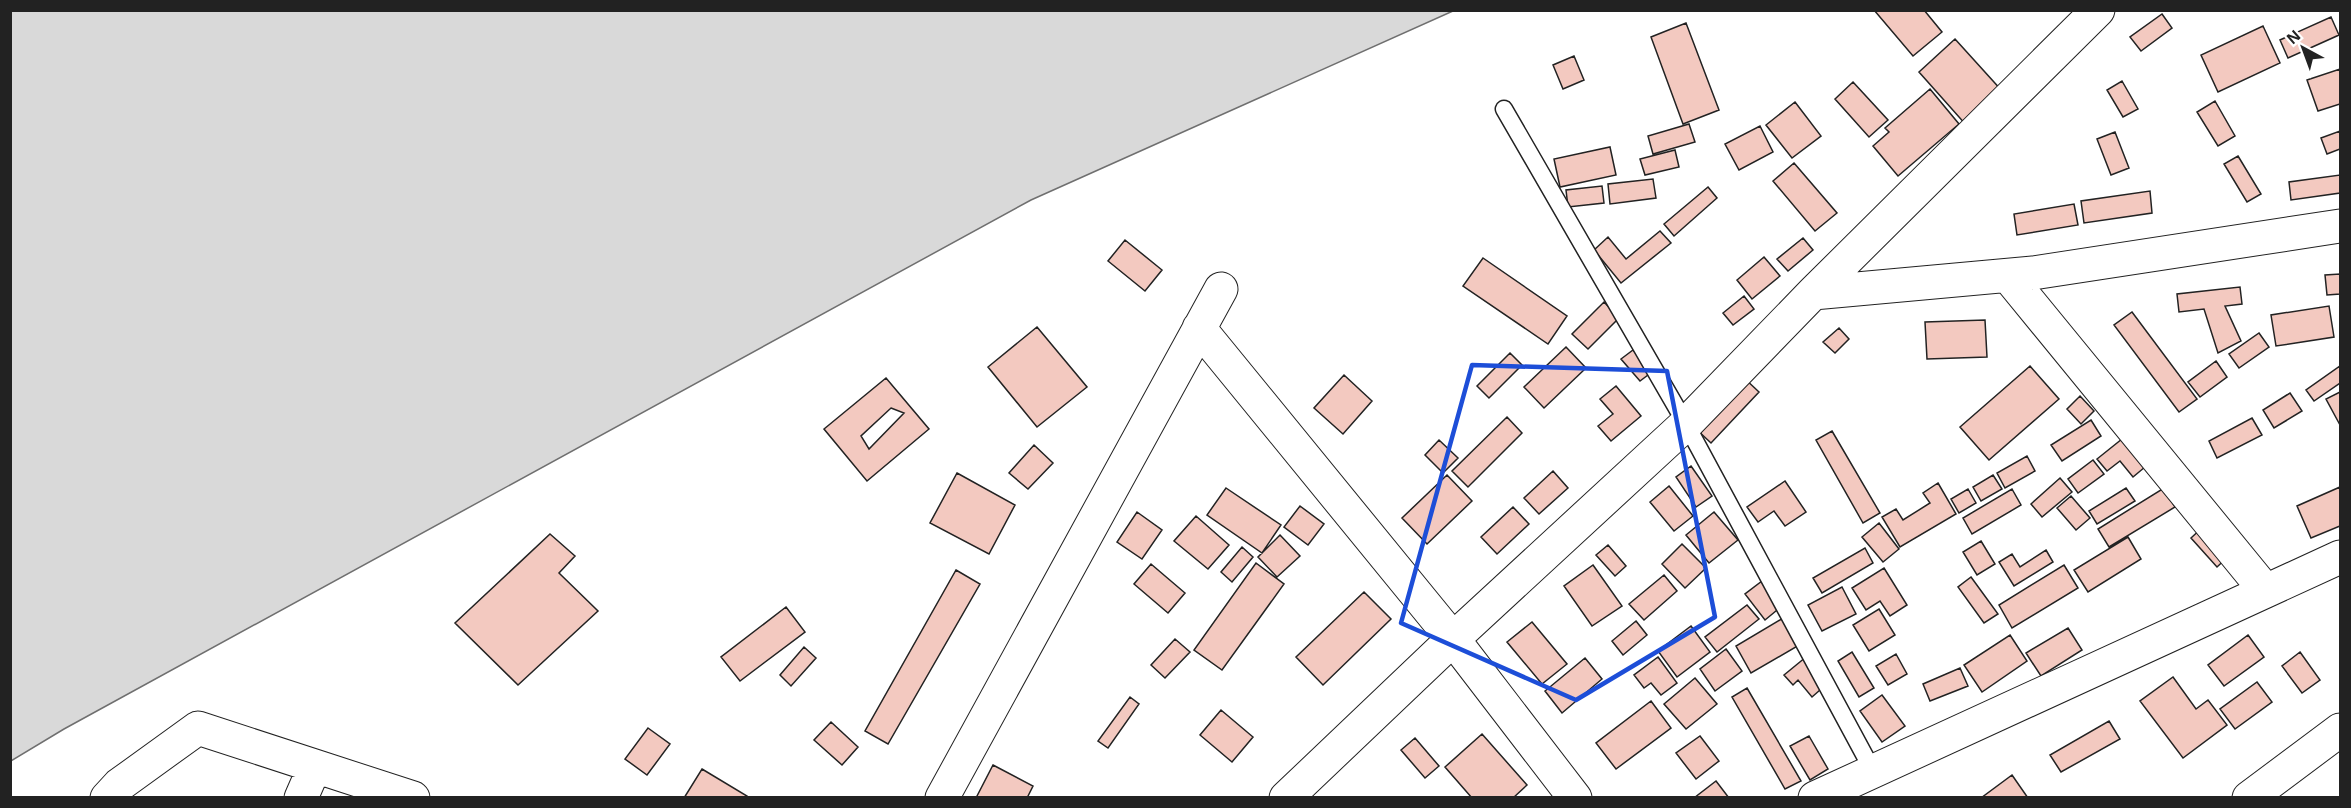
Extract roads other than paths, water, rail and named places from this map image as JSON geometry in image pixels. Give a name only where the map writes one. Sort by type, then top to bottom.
[{"type":"street","points":[[1286,798],[1453,639],[1686,424],[1813,293],[2098,10]]},
{"type":"street","points":[[1813,293],[2008,276],[2340,226]]},
{"type":"street","points":[[2008,276],[2265,590]]},
{"type":"street","points":[[942,798],[1221,289]]},
{"type":"street","points":[[1199,328],[1453,639],[1575,798]]},
{"type":"street","points":[[1815,798],[2340,557]]},
{"type":"street","points":[[107,798],[119,785],[198,728],[413,798]]},
{"type":"street","points":[[2249,798],[2340,730]]},
{"type":"street","points":[[301,798],[315,766]]},
{"type":"lane","points":[[1504,109],[1686,424],[1873,771]]}]
